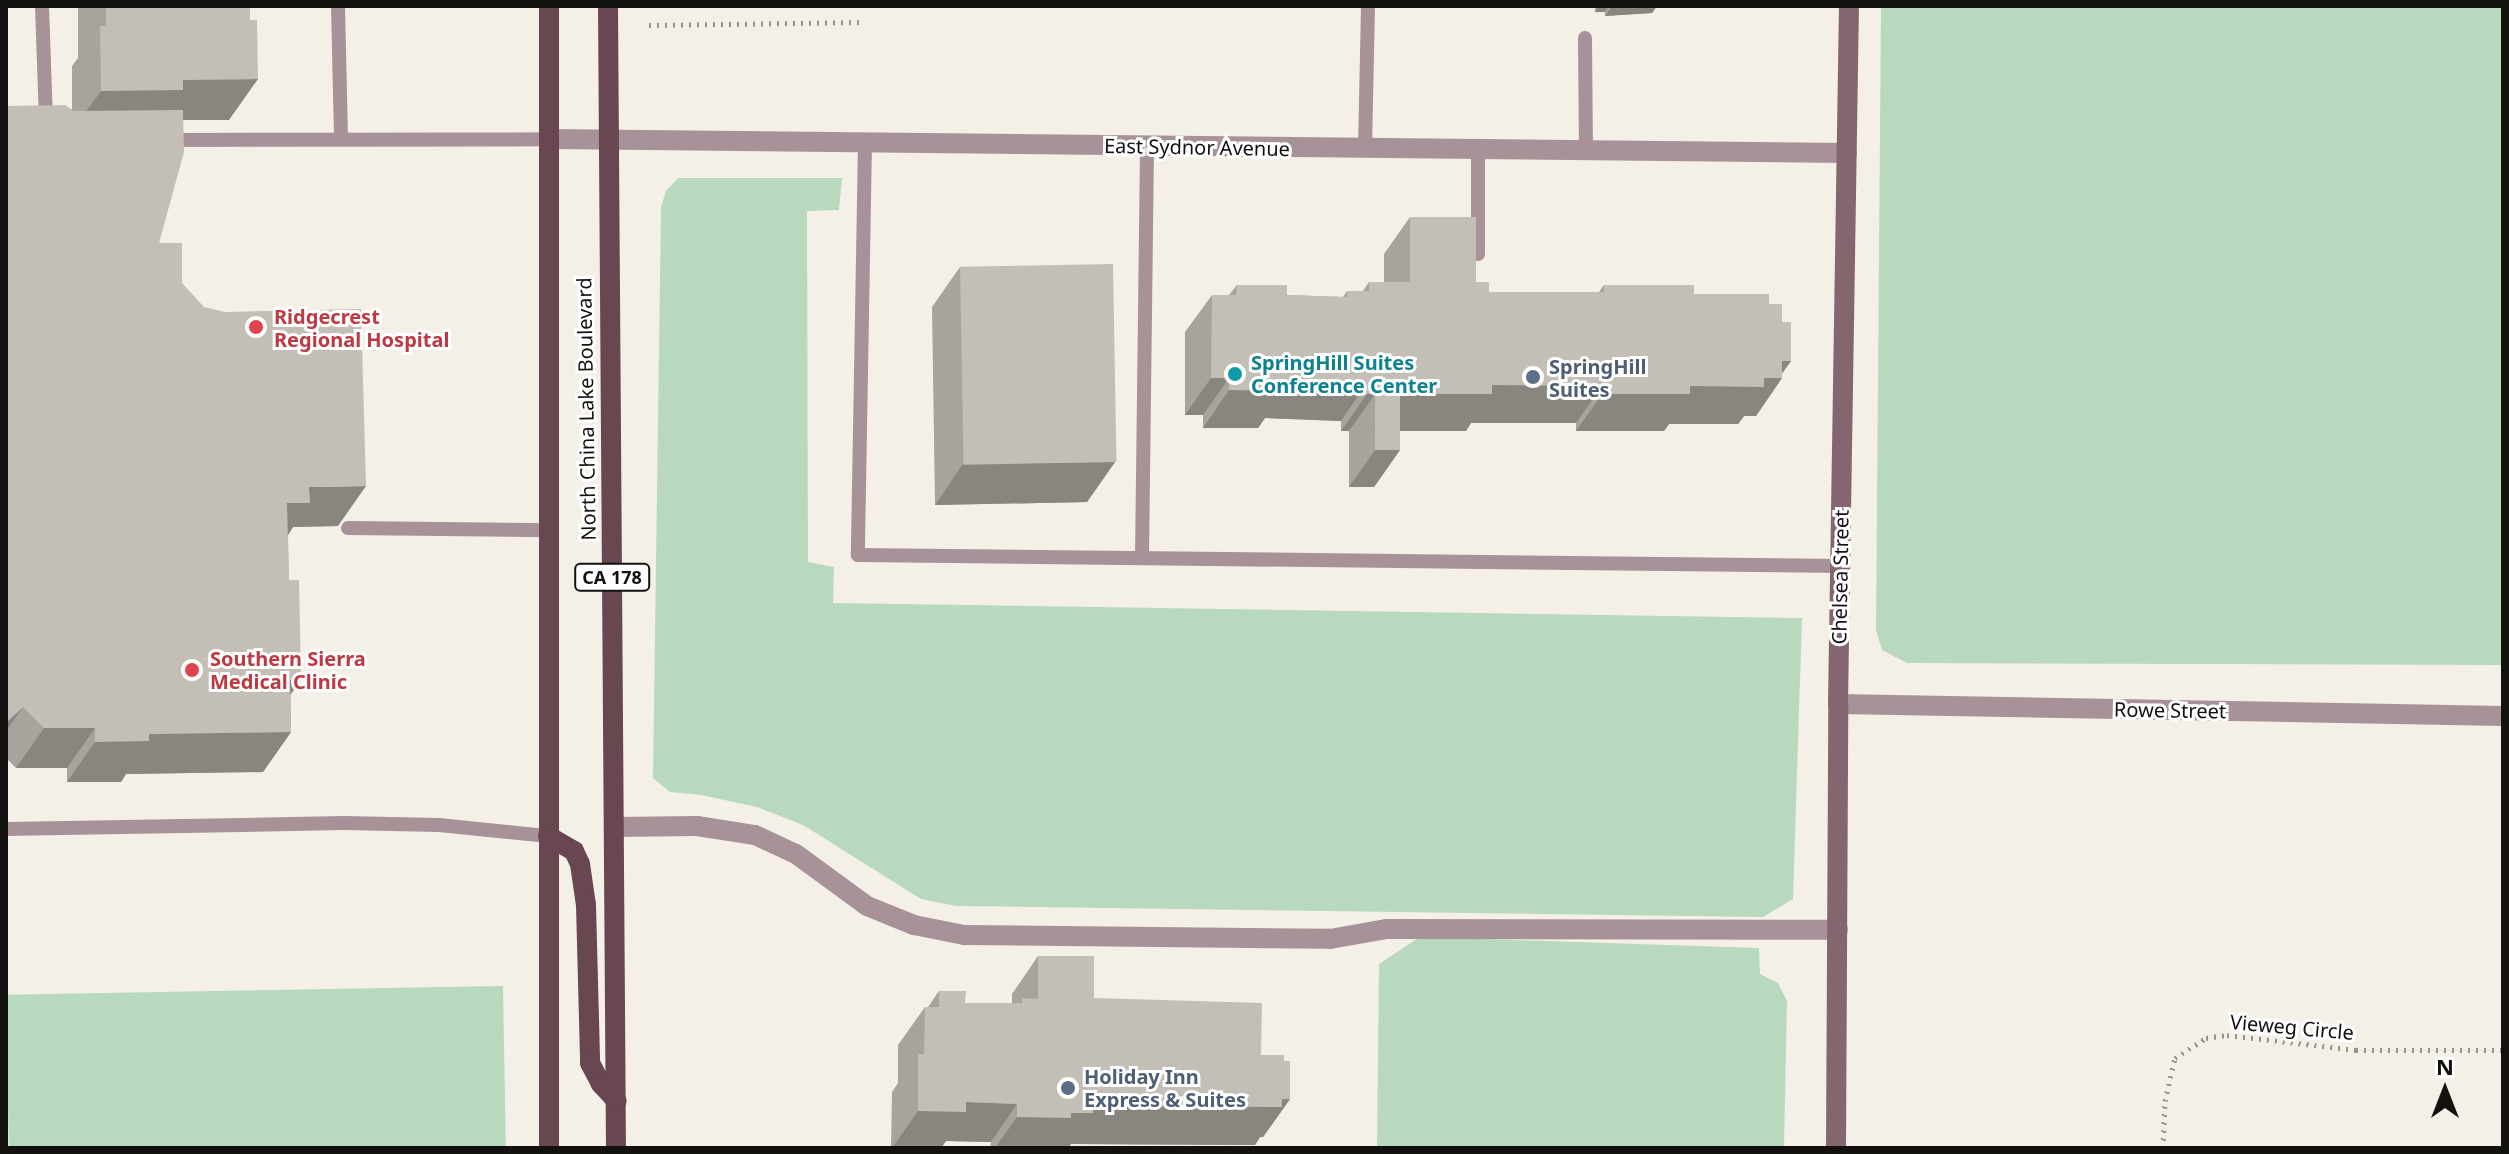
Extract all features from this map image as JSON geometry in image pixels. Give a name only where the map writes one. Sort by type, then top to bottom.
[{"type":"main road","name":"North China Lake Boulevard","points":[[549,6],[549,1148]]},
{"type":"main road","name":"North China Lake Boulevard","points":[[608,6],[616,1148]]},
{"type":"main road","points":[[548,836],[574,851],[580,864],[586,905],[590,1063],[601,1084],[617,1101]]},
{"type":"street","name":"Chelsea Street","points":[[1836,1148],[1838,704],[1849,6]]},
{"type":"street","name":"East Sydnor Avenue","points":[[548,139],[1847,153]]},
{"type":"street","name":"Rowe Street","points":[[1838,704],[2503,716]]},
{"type":"street","points":[[614,827],[697,826],[755,835],[796,854],[867,906],[914,925],[964,935],[1330,939],[1387,929],[1838,930]]},
{"type":"lane","points":[[42,6],[46,141]]},
{"type":"lane","points":[[338,6],[341,139]]},
{"type":"lane","points":[[1365,149],[1368,6]]},
{"type":"lane","points":[[1585,38],[1586,152]]},
{"type":"lane","points":[[155,141],[548,139]]},
{"type":"lane","points":[[865,143],[858,555],[1841,566]]},
{"type":"lane","points":[[1142,558],[1147,146]]},
{"type":"lane","points":[[1478,150],[1478,254]]},
{"type":"lane","points":[[348,528],[551,530]]},
{"type":"lane","points":[[6,829],[344,823],[439,825],[548,836]]},
{"type":"path","points":[[649,25],[863,22]]},
{"type":"path","name":"Vieweg Circle","points":[[2163,1148],[2165,1101],[2175,1058],[2206,1038],[2227,1035],[2356,1050],[2503,1050]]},
{"type":"green space","points":[[1881,6],[2503,6],[2503,665],[1907,663],[1882,650],[1876,630]]},
{"type":"green space","points":[[678,178],[842,178],[839,210],[807,211],[808,562],[834,567],[833,603],[1802,618],[1793,899],[1763,917],[956,906],[921,899],[803,825],[757,807],[670,792],[653,778],[661,207],[666,191]]},
{"type":"green space","points":[[1420,937],[1759,948],[1760,974],[1778,983],[1787,1001],[1784,1148],[1377,1148],[1379,964]]},
{"type":"green space","points":[[503,986],[506,1148],[9,1148],[6,995]]},
{"type":"building","points":[[106,6],[250,6],[250,20],[257,20],[258,79],[183,80],[183,90],[101,91],[100,26],[106,26]]},
{"type":"building","points":[[65,105],[74,111],[183,110],[184,152],[159,243],[182,243],[182,283],[204,307],[225,312],[361,309],[366,486],[309,487],[310,503],[287,503],[289,580],[299,580],[301,680],[290,680],[291,732],[149,734],[149,741],[95,742],[95,728],[44,728],[23,707],[6,723],[6,106]]},
{"type":"building","points":[[1410,217],[1476,217],[1476,282],[1489,282],[1489,292],[1604,292],[1604,285],[1694,285],[1694,294],[1769,294],[1769,304],[1782,304],[1782,322],[1791,322],[1791,361],[1782,361],[1782,378],[1764,378],[1764,387],[1690,386],[1690,394],[1602,394],[1602,386],[1492,385],[1492,394],[1400,394],[1400,450],[1375,450],[1375,394],[1367,394],[1367,383],[1284,380],[1284,391],[1229,390],[1229,378],[1211,378],[1212,295],[1236,295],[1237,285],[1287,285],[1287,295],[1347,297],[1347,291],[1369,291],[1369,282],[1410,282]]},
{"type":"building","points":[[1113,264],[1116,462],[963,465],[960,267]]},
{"type":"building","points":[[1038,956],[1094,956],[1094,998],[1262,1003],[1261,1055],[1284,1055],[1284,1061],[1290,1061],[1290,1099],[1282,1099],[1282,1107],[1093,1106],[1093,1113],[1071,1113],[1071,1118],[1017,1117],[1017,1104],[966,1102],[966,1112],[918,1111],[918,1054],[924,1054],[925,1007],[939,1007],[939,991],[966,991],[965,1003],[1022,1003],[1022,998],[1038,999]]},
{"type":"place","name":"Ridgecrest Regional Hospital","points":[[256,327]]},
{"type":"place","name":"SpringHill Suites Conference Center","points":[[1235,374]]},
{"type":"place","name":"SpringHill Suites","points":[[1533,377]]},
{"type":"place","name":"Southern Sierra Medical Clinic","points":[[192,670]]},
{"type":"place","name":"Holiday Inn Express & Suites","points":[[1068,1088]]}]
